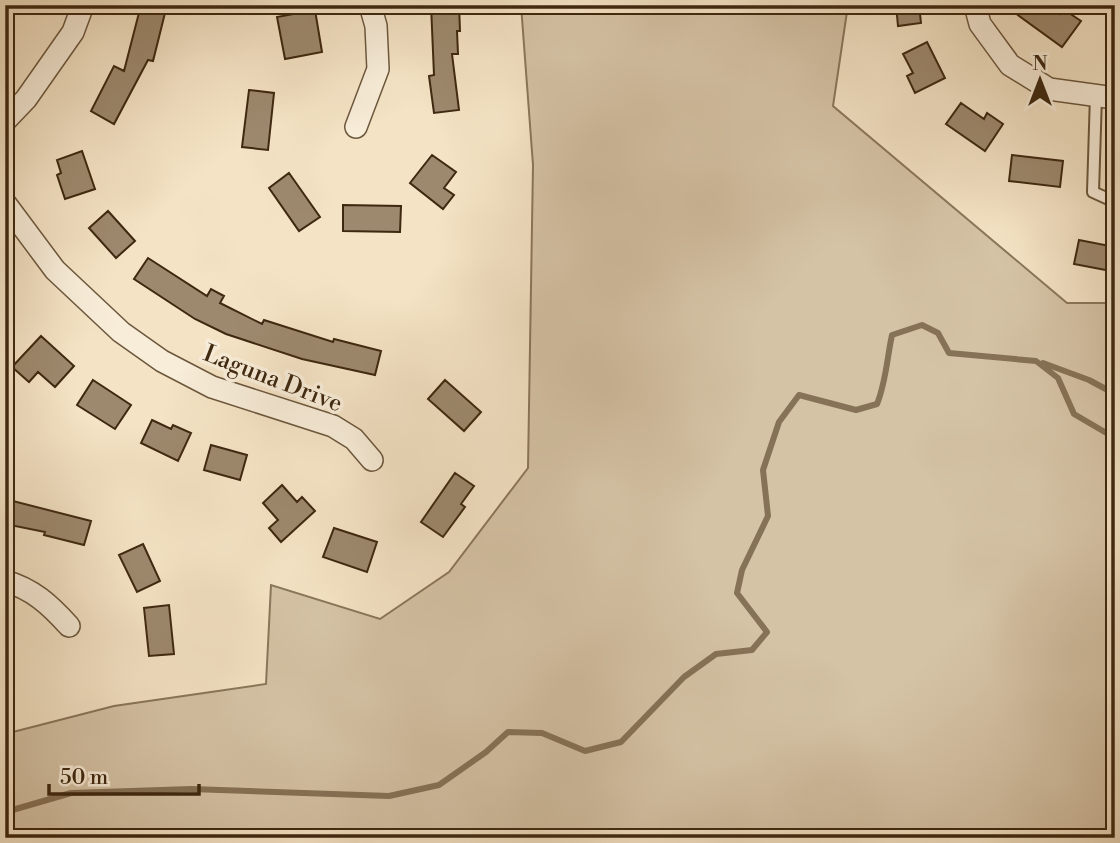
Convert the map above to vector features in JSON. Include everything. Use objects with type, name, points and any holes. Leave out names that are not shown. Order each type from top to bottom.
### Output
[{"type":"street","points":[[5,121],[26,99],[73,32],[83,5]]},
{"type":"street","points":[[356,127],[378,69],[376,26],[370,5]]},
{"type":"street","points":[[975,5],[980,24],[1010,65],[1049,89],[1105,95]]},
{"type":"street","name":"Laguna Drive","points":[[5,203],[55,270],[121,332],[162,362],[212,387],[332,426],[354,439],[372,460]]},
{"type":"street","points":[[5,581],[20,585],[49,604],[69,626]]},
{"type":"lane","points":[[1105,95],[1093,192],[1115,202]]},
{"type":"shaded area","points":[[521,5],[848,5],[833,106],[1067,303],[1115,303],[1115,838],[506,838],[503,835],[477,835],[476,838],[424,838],[424,832],[349,830],[347,838],[5,838],[5,734],[114,706],[266,684],[271,585],[380,619],[449,572],[528,468],[533,165]]},
{"type":"building","points":[[141,5],[166,9],[153,61],[148,60],[114,124],[91,111],[114,66],[124,71]]},
{"type":"building","points":[[431,5],[459,5],[458,54],[452,54],[459,110],[434,113],[429,76],[434,75]]},
{"type":"building","points":[[896,5],[919,5],[921,23],[898,26]]},
{"type":"building","points":[[1004,5],[1047,5],[1059,14],[1063,9],[1081,21],[1062,47]]},
{"type":"building","points":[[315,10],[322,52],[285,59],[277,17]]},
{"type":"building","points":[[927,42],[945,78],[915,93],[907,76],[913,73],[903,54]]},
{"type":"building","points":[[249,90],[274,93],[268,150],[242,147]]},
{"type":"building","points":[[961,103],[984,119],[987,113],[1003,124],[985,151],[946,124]]},
{"type":"building","points":[[82,151],[95,189],[65,199],[57,175],[61,173],[57,160]]},
{"type":"building","points":[[432,155],[456,172],[444,188],[454,195],[443,209],[410,183]]},
{"type":"building","points":[[1012,155],[1063,161],[1060,187],[1009,181]]},
{"type":"building","points":[[289,173],[320,217],[299,231],[269,188]]},
{"type":"building","points":[[343,205],[401,206],[400,232],[343,231]]},
{"type":"building","points":[[108,211],[135,241],[116,258],[89,228]]},
{"type":"building","points":[[1079,240],[1115,247],[1111,271],[1074,264]]},
{"type":"building","points":[[148,258],[207,296],[211,289],[224,296],[220,303],[262,324],[264,320],[333,342],[334,339],[381,351],[375,375],[302,359],[226,334],[195,319],[134,279]]},
{"type":"building","points":[[41,336],[74,366],[55,387],[38,372],[29,382],[12,367]]},
{"type":"building","points":[[93,380],[131,405],[115,429],[77,405]]},
{"type":"building","points":[[445,380],[481,412],[464,431],[428,399]]},
{"type":"building","points":[[152,420],[171,429],[173,425],[191,433],[178,461],[141,443]]},
{"type":"building","points":[[211,445],[247,455],[240,480],[204,470]]},
{"type":"building","points":[[455,473],[474,486],[461,504],[465,507],[443,537],[421,522]]},
{"type":"building","points":[[282,485],[297,502],[302,497],[315,511],[281,542],[269,528],[278,520],[263,503]]},
{"type":"building","points":[[5,499],[91,521],[84,545],[44,535],[45,532],[5,524]]},
{"type":"building","points":[[334,528],[377,542],[367,572],[323,557]]},
{"type":"building","points":[[143,544],[160,581],[137,592],[119,555]]},
{"type":"building","points":[[169,605],[174,654],[149,656],[144,608]]},
{"type":"waterway","points":[[5,814],[71,793],[191,789],[389,796],[439,785],[486,752],[508,732],[542,733],[585,751],[621,742],[684,677],[716,654],[752,650],[767,632],[737,593],[742,570],[768,516],[763,470],[779,422],[799,395],[856,410],[877,404],[892,335],[922,325],[938,333],[949,353],[1036,361],[1058,378],[1074,414],[1115,438]]},
{"type":"waterway","points":[[1043,363],[1089,380],[1115,394]]}]
